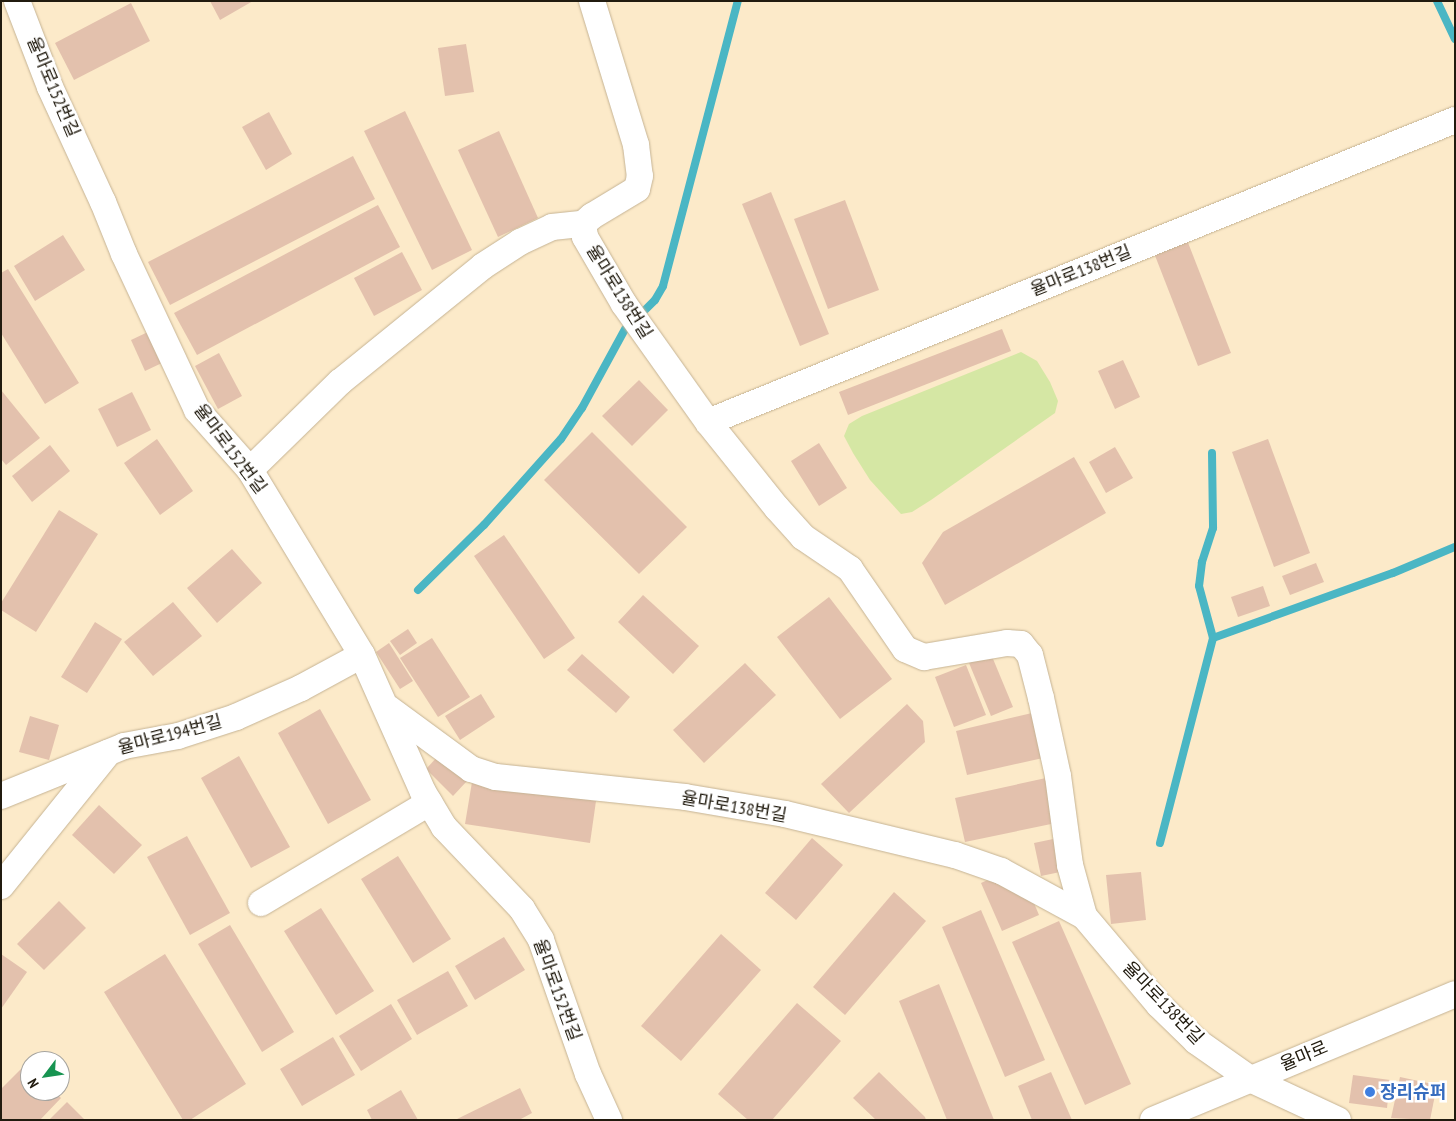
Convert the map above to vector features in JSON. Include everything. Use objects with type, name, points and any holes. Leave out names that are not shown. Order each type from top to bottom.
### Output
[{"type":"street","name":"율마로152번길","points":[[17,1],[50,87],[103,202],[124,254],[198,410],[250,470],[362,654],[429,803],[444,828],[522,909],[541,940],[588,1074],[609,1120]]},
{"type":"street","name":"율마로138번길","points":[[592,1],[636,145],[640,176],[636,189],[592,216],[584,224],[585,237],[624,304],[708,422],[803,537],[850,568],[906,649],[924,656],[1007,643],[1021,644],[1026,650],[1041,698],[1058,776],[1070,864],[1084,916]]},
{"type":"street","name":"율마로138번길","points":[[708,422],[1455,120]]},
{"type":"street","points":[[250,470],[340,382],[483,266],[520,242],[552,227],[584,224]]},
{"type":"street","name":"율마로194번길","points":[[1,796],[108,752],[178,736],[236,716],[301,688],[362,654]]},
{"type":"street","name":"율마로138번길","points":[[387,708],[471,769],[506,778],[684,797],[785,814],[955,855],[1001,870],[1084,916],[1160,1005],[1196,1041],[1250,1079],[1338,1120]]},
{"type":"street","points":[[1,886],[108,752]]},
{"type":"street","points":[[261,903],[429,803]]},
{"type":"street","name":"율마로","points":[[1153,1120],[1455,994]]},
{"type":"green space","points":[[1021,352],[1037,361],[1050,382],[1058,401],[1055,413],[931,500],[912,512],[901,514],[870,480],[853,453],[844,436],[849,424],[862,416]]},
{"type":"building","points":[[210,1],[253,1],[220,20]]},
{"type":"building","points":[[131,3],[150,41],[74,80],[55,43]]},
{"type":"building","points":[[466,44],[474,92],[445,96],[438,48]]},
{"type":"building","points":[[405,111],[472,250],[432,270],[364,131]]},
{"type":"building","points":[[269,112],[292,154],[266,170],[242,127]]},
{"type":"building","points":[[499,131],[538,218],[498,237],[458,150]]},
{"type":"building","points":[[353,156],[375,199],[170,305],[148,262]]},
{"type":"building","points":[[771,192],[829,334],[800,346],[742,204]]},
{"type":"building","points":[[845,200],[879,290],[828,309],[794,219]]},
{"type":"building","points":[[378,205],[400,247],[197,355],[174,313]]},
{"type":"building","points":[[63,235],[85,270],[35,301],[14,266]]},
{"type":"building","points":[[1187,240],[1231,353],[1198,366],[1154,253]]},
{"type":"building","points":[[402,252],[422,290],[374,316],[354,278]]},
{"type":"building","points":[[8,269],[79,383],[45,404],[1,333],[1,273]]},
{"type":"building","points":[[1002,329],[1011,351],[848,415],[839,392]]},
{"type":"building","points":[[150,331],[164,362],[145,371],[131,340]]},
{"type":"building","points":[[219,353],[242,396],[218,409],[195,366]]},
{"type":"building","points":[[1123,360],[1140,397],[1115,409],[1098,371]]},
{"type":"building","points":[[639,380],[668,410],[632,446],[602,416]]},
{"type":"building","points":[[1,390],[40,438],[6,465],[1,459]]},
{"type":"building","points":[[132,392],[151,430],[117,447],[98,409]]},
{"type":"building","points":[[592,432],[687,527],[639,574],[544,480]]},
{"type":"building","points":[[157,439],[193,491],[160,515],[124,463]]},
{"type":"building","points":[[1268,439],[1310,553],[1274,567],[1232,452]]},
{"type":"building","points":[[819,443],[847,488],[819,506],[791,461]]},
{"type":"building","points":[[50,445],[70,471],[32,502],[12,476]]},
{"type":"building","points":[[1115,447],[1133,478],[1106,493],[1089,462]]},
{"type":"building","points":[[1074,457],[1106,513],[945,605],[922,563],[943,532]]},
{"type":"building","points":[[59,510],[98,534],[36,632],[1,610],[1,603]]},
{"type":"building","points":[[504,535],[575,638],[544,659],[474,556]]},
{"type":"building","points":[[232,549],[262,583],[217,623],[187,588]]},
{"type":"building","points":[[1316,563],[1324,582],[1290,595],[1282,576]]},
{"type":"building","points":[[1263,586],[1270,606],[1238,617],[1231,597]]},
{"type":"building","points":[[643,595],[699,646],[673,674],[618,622]]},
{"type":"building","points":[[829,597],[892,679],[840,719],[777,637]]},
{"type":"building","points":[[173,602],[202,636],[153,676],[124,642]]},
{"type":"building","points":[[95,622],[122,639],[87,693],[61,677]]},
{"type":"building","points":[[408,629],[417,643],[400,655],[390,641]]},
{"type":"building","points":[[432,638],[470,697],[438,717],[400,658]]},
{"type":"building","points":[[389,643],[413,681],[400,689],[376,652]]},
{"type":"building","points":[[582,654],[630,697],[616,713],[567,670]]},
{"type":"building","points":[[991,654],[1013,707],[991,716],[969,663]]},
{"type":"building","points":[[745,663],[776,695],[704,763],[673,730]]},
{"type":"building","points":[[966,665],[986,715],[954,727],[935,677]]},
{"type":"building","points":[[481,694],[495,717],[460,740],[445,716]]},
{"type":"building","points":[[907,704],[923,721],[925,742],[849,813],[821,784]]},
{"type":"building","points":[[320,709],[371,800],[328,824],[278,733]]},
{"type":"building","points":[[1032,713],[1043,758],[967,775],[956,731]]},
{"type":"building","points":[[30,716],[59,725],[49,760],[19,752]]},
{"type":"building","points":[[440,754],[467,781],[453,796],[426,769]]},
{"type":"building","points":[[239,756],[290,847],[251,868],[201,778]]},
{"type":"building","points":[[1046,778],[1056,823],[965,842],[955,798]]},
{"type":"building","points":[[472,782],[596,801],[590,843],[465,824]]},
{"type":"building","points":[[99,805],[142,845],[114,874],[72,835]]},
{"type":"building","points":[[187,836],[230,913],[190,935],[147,857]]},
{"type":"building","points":[[812,838],[843,865],[796,920],[765,893]]},
{"type":"building","points":[[1058,838],[1065,871],[1041,876],[1034,843]]},
{"type":"building","points":[[398,856],[451,939],[413,963],[361,879]]},
{"type":"building","points":[[1141,872],[1146,920],[1111,924],[1106,875]]},
{"type":"building","points":[[992,878],[1031,896],[1039,915],[1002,931],[981,883]]},
{"type":"building","points":[[894,892],[926,921],[845,1015],[813,987]]},
{"type":"building","points":[[59,901],[86,928],[44,970],[17,944]]},
{"type":"building","points":[[321,908],[374,991],[336,1015],[284,931]]},
{"type":"building","points":[[981,910],[1045,1060],[1005,1077],[942,927]]},
{"type":"building","points":[[1059,921],[1131,1084],[1085,1105],[1012,942]]},
{"type":"building","points":[[230,925],[294,1032],[262,1052],[198,944]]},
{"type":"building","points":[[721,934],[761,970],[681,1061],[641,1026]]},
{"type":"building","points":[[504,937],[525,970],[475,1000],[455,966]]},
{"type":"building","points":[[1,954],[27,972],[1,1009]]},
{"type":"building","points":[[165,954],[246,1084],[190,1120],[183,1120],[104,992]]},
{"type":"building","points":[[448,971],[468,1006],[417,1035],[397,1000]]},
{"type":"building","points":[[939,984],[994,1120],[947,1120],[899,1001]]},
{"type":"building","points":[[797,1003],[841,1041],[772,1120],[748,1120],[718,1094]]},
{"type":"building","points":[[391,1004],[412,1039],[361,1071],[339,1036]]},
{"type":"building","points":[[333,1037],[355,1075],[302,1106],[280,1069]]},
{"type":"building","points":[[20,1070],[20,1101],[58,1101],[40,1120],[1,1120],[1,1089]]},
{"type":"building","points":[[879,1072],[926,1120],[876,1120],[853,1098]]},
{"type":"building","points":[[1051,1072],[1072,1120],[1032,1120],[1018,1086]]},
{"type":"building","name":"장리슈퍼","points":[[1353,1075],[1390,1080],[1387,1108],[1349,1103]]},
{"type":"building","points":[[1400,1077],[1437,1085],[1430,1120],[1391,1118]]},
{"type":"building","points":[[520,1088],[532,1113],[519,1120],[455,1120]]},
{"type":"building","points":[[401,1090],[418,1120],[372,1120],[367,1110]]},
{"type":"building","points":[[67,1102],[85,1120],[49,1120]]},
{"type":"waterway","points":[[645,310],[655,300],[663,286],[738,1]]},
{"type":"waterway","points":[[1437,1],[1455,39]]},
{"type":"waterway","points":[[418,590],[484,525],[561,439],[582,408],[625,329]]},
{"type":"waterway","points":[[1212,453],[1213,528],[1202,562],[1199,586],[1213,638],[1393,573],[1455,547]]},
{"type":"waterway","points":[[1160,843],[1213,638]]},
{"type":"place","name":"장리슈퍼","points":[[1370,1092]]}]
